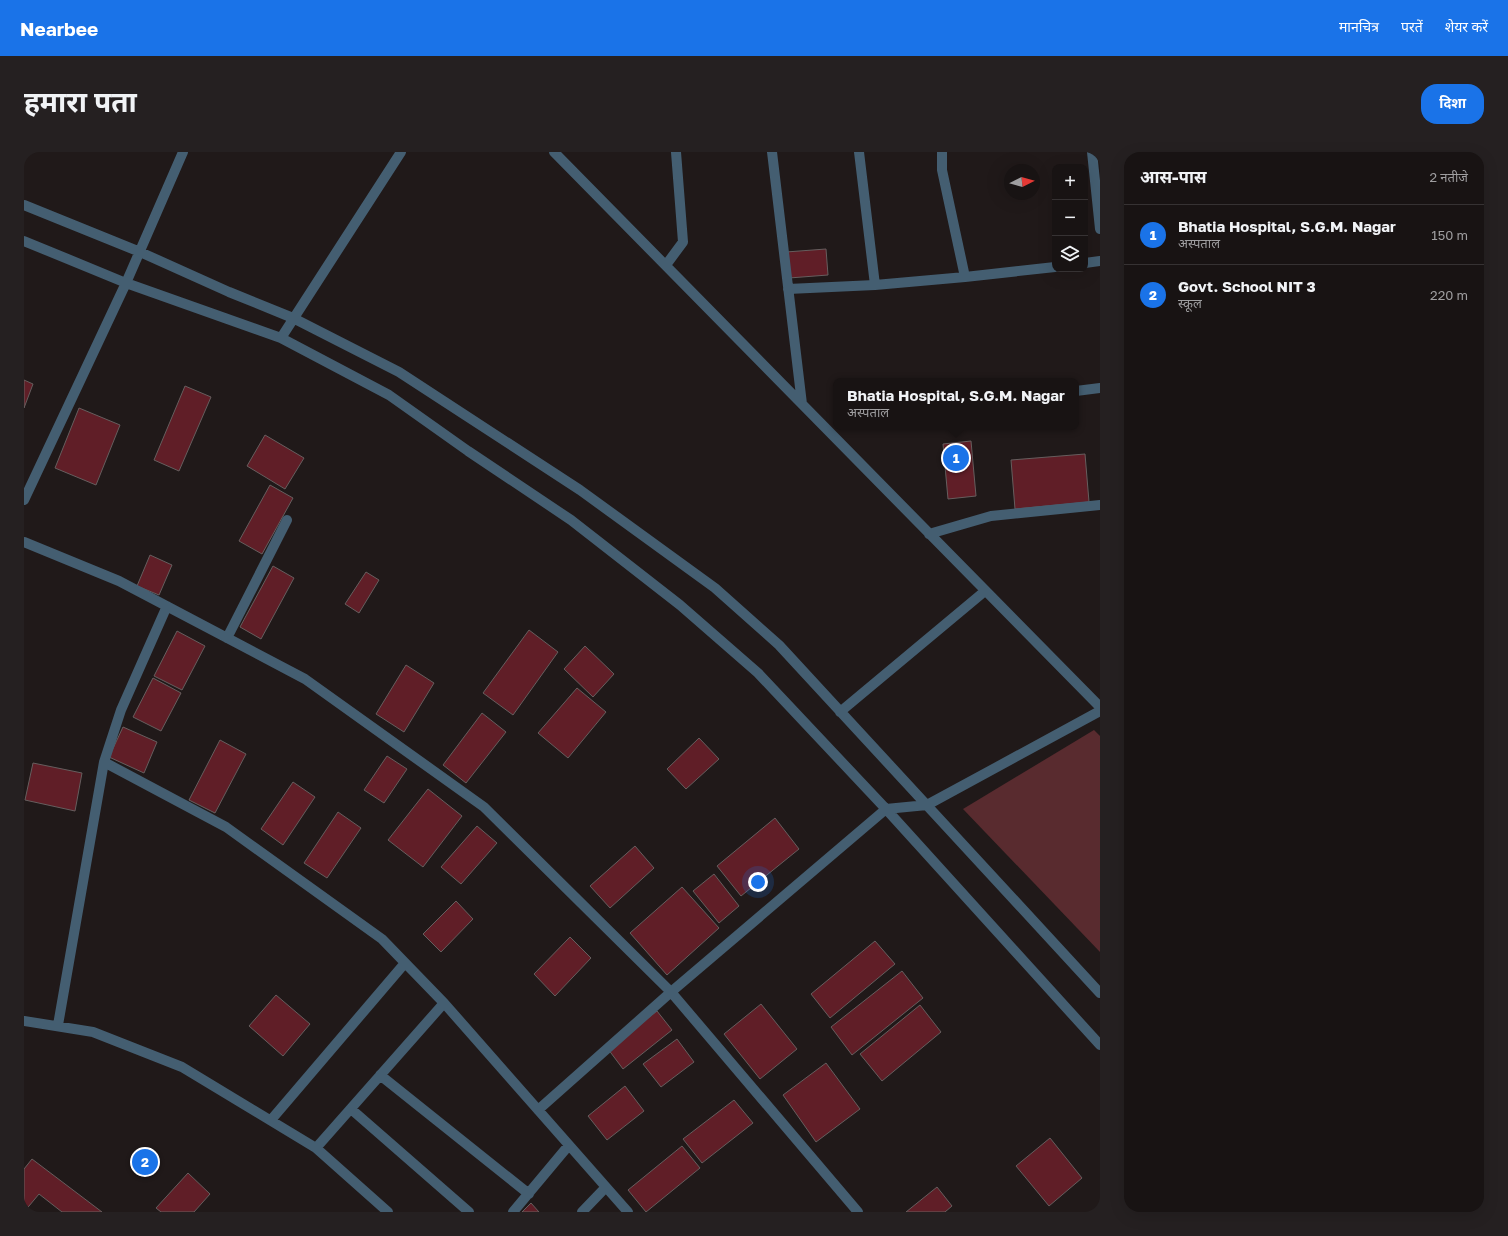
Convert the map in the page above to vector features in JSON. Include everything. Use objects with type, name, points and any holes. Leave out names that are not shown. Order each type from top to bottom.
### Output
[{"type":"street","points":[[24,500],[126,283],[183,152]]},
{"type":"street","points":[[281,338],[402,152]]},
{"type":"street","points":[[554,152],[1100,707]]},
{"type":"street","points":[[666,265],[683,242],[676,152]]},
{"type":"street","points":[[772,152],[802,404]]},
{"type":"street","points":[[859,152],[875,285]]},
{"type":"street","points":[[942,152],[942,170],[965,277]]},
{"type":"street","points":[[1092,152],[1100,229]]},
{"type":"street","points":[[24,205],[140,252],[229,292],[293,318],[399,372],[580,490],[715,588],[779,645],[1100,993]]},
{"type":"street","points":[[24,241],[126,283],[281,338],[389,395],[468,451],[571,520],[680,605],[758,673],[886,809],[1100,1045]]},
{"type":"street","points":[[1088,263],[1100,261]]},
{"type":"street","points":[[788,289],[875,285],[1052,267]]},
{"type":"street","points":[[1079,391],[1100,388]]},
{"type":"street","points":[[929,534],[992,516],[1100,505]]},
{"type":"street","points":[[226,638],[287,520]]},
{"type":"street","points":[[24,542],[119,581],[305,679],[484,807],[671,992],[858,1212]]},
{"type":"street","points":[[840,712],[985,591]]},
{"type":"street","points":[[58,1025],[104,762],[121,710],[167,606]]},
{"type":"street","points":[[538,1110],[671,992],[886,809],[927,805],[1100,711]]},
{"type":"street","points":[[104,762],[226,827],[382,939],[444,1003],[628,1212]]},
{"type":"street","points":[[271,1120],[405,963]]},
{"type":"street","points":[[316,1148],[444,1003]]},
{"type":"street","points":[[24,1021],[58,1025],[93,1032],[182,1067],[316,1148],[388,1212]]},
{"type":"street","points":[[380,1075],[529,1194]]},
{"type":"street","points":[[351,1109],[469,1212]]},
{"type":"street","points":[[513,1212],[570,1145]]},
{"type":"street","points":[[582,1212],[606,1187]]},
{"type":"shaded area","points":[[1094,730],[1100,736],[1100,952],[963,809]]},
{"type":"building","points":[[826,249],[828,275],[789,278],[786,252]]},
{"type":"building","points":[[24,380],[33,384],[24,408]]},
{"type":"building","points":[[185,386],[211,397],[179,471],[154,460]]},
{"type":"building","points":[[79,408],[120,425],[96,485],[55,468]]},
{"type":"building","points":[[265,435],[304,458],[285,489],[247,466]]},
{"type":"building","points":[[971,441],[976,496],[948,499],[943,444]]},
{"type":"building","points":[[1085,454],[1089,502],[1015,509],[1011,460]]},
{"type":"building","points":[[270,485],[293,498],[262,554],[239,541]]},
{"type":"building","points":[[150,555],[172,565],[159,595],[137,586]]},
{"type":"building","points":[[273,566],[294,578],[261,639],[240,627]]},
{"type":"building","points":[[366,572],[379,580],[359,613],[345,604]]},
{"type":"building","points":[[529,630],[558,652],[513,715],[483,693]]},
{"type":"building","points":[[177,631],[205,646],[182,690],[154,676]]},
{"type":"building","points":[[585,646],[614,674],[593,697],[564,669]]},
{"type":"building","points":[[406,665],[434,683],[404,732],[376,714]]},
{"type":"building","points":[[153,678],[181,693],[161,731],[133,717]]},
{"type":"building","points":[[577,688],[606,712],[568,758],[538,733]]},
{"type":"building","points":[[482,713],[506,732],[466,783],[443,765]]},
{"type":"building","points":[[123,727],[157,742],[144,773],[109,757]]},
{"type":"building","points":[[699,738],[719,759],[686,789],[667,769]]},
{"type":"building","points":[[220,740],[246,754],[215,813],[189,800]]},
{"type":"building","points":[[387,756],[407,769],[384,803],[364,790]]},
{"type":"building","points":[[33,763],[82,773],[75,811],[25,800]]},
{"type":"building","points":[[293,782],[315,797],[283,845],[261,829]]},
{"type":"building","points":[[428,789],[462,816],[423,867],[388,840]]},
{"type":"building","points":[[338,812],[361,828],[327,878],[304,863]]},
{"type":"building","points":[[775,818],[799,849],[741,896],[717,866]]},
{"type":"building","points":[[477,826],[497,843],[461,884],[441,867]]},
{"type":"building","points":[[635,846],[654,868],[610,908],[590,886]]},
{"type":"building","points":[[714,874],[739,906],[719,923],[693,891]]},
{"type":"building","points":[[682,887],[719,928],[667,975],[630,933]]},
{"type":"building","points":[[456,901],[473,919],[441,952],[423,934]]},
{"type":"building","points":[[570,937],[591,958],[555,996],[534,974]]},
{"type":"building","points":[[875,941],[895,964],[830,1018],[811,994]]},
{"type":"building","points":[[902,971],[923,998],[852,1055],[831,1027]]},
{"type":"building","points":[[276,995],[310,1024],[283,1056],[249,1026]]},
{"type":"building","points":[[761,1004],[797,1049],[760,1079],[724,1034]]},
{"type":"building","points":[[920,1005],[941,1032],[882,1081],[860,1054]]},
{"type":"building","points":[[657,1011],[672,1030],[623,1069],[608,1049]]},
{"type":"building","points":[[677,1039],[694,1062],[661,1087],[643,1064]]},
{"type":"building","points":[[826,1063],[860,1109],[816,1142],[783,1095]]},
{"type":"building","points":[[625,1086],[644,1111],[607,1140],[588,1116]]},
{"type":"building","points":[[734,1100],[753,1123],[702,1163],[683,1139]]},
{"type":"building","points":[[1050,1138],[1082,1178],[1049,1206],[1016,1166]]},
{"type":"building","points":[[682,1146],[700,1168],[646,1212],[628,1190]]},
{"type":"building","points":[[32,1159],[102,1212],[62,1212],[39,1194],[24,1212],[24,1169]]},
{"type":"building","points":[[188,1173],[210,1194],[194,1212],[161,1212],[156,1208]]},
{"type":"building","points":[[937,1187],[952,1206],[945,1212],[906,1212]]},
{"type":"building","points":[[531,1203],[539,1212],[522,1212]]},
{"type":"place","name":"Bhatia Hospital, S.G.M. Nagar","points":[[956,458]]},
{"type":"place","name":"Govt. School NIT 3","points":[[145,1162]]}]
